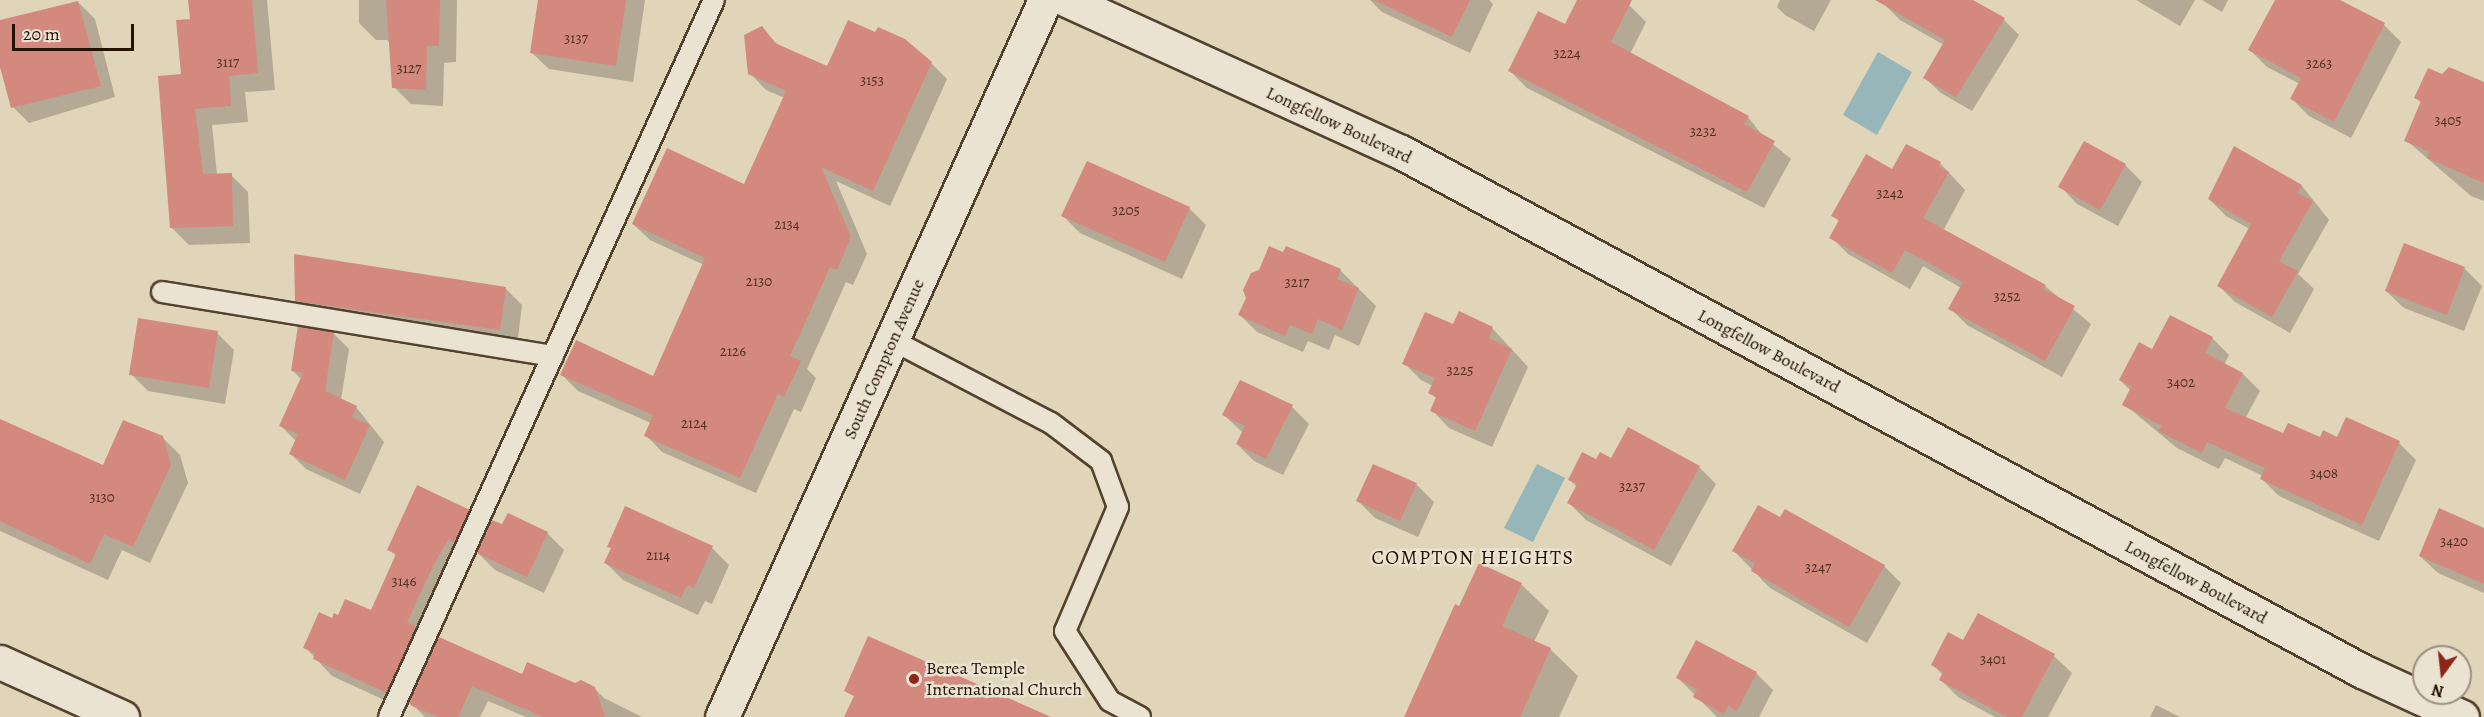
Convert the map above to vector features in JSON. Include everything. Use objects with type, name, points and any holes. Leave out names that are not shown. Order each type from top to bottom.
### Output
[{"type":"street","name":"South Compton Avenue","points":[[722,717],[1045,0]]},
{"type":"street","name":"Longfellow Boulevard","points":[[1067,0],[1401,152],[2362,671],[2463,717]]},
{"type":"street","points":[[0,662],[122,717]]},
{"type":"lane","points":[[389,717],[714,0]]},
{"type":"lane","points":[[162,292],[553,356]]},
{"type":"lane","points":[[892,340],[1051,423],[1101,461],[1118,507],[1065,631],[1110,701],[1140,717]]},
{"type":"water","points":[[1878,52],[1912,72],[1877,135],[1843,115]]},
{"type":"water","points":[[1537,464],[1565,478],[1533,542],[1504,528]]},
{"type":"building","points":[[188,0],[252,0],[258,73],[229,76],[231,106],[195,109],[203,174],[232,173],[233,226],[170,228],[158,76],[181,74],[176,20],[190,19]]},
{"type":"building","points":[[386,0],[440,0],[439,46],[427,46],[426,90],[392,88]]},
{"type":"building","points":[[538,0],[626,0],[616,66],[530,53]]},
{"type":"building","points":[[1374,0],[1470,0],[1452,37]]},
{"type":"building","points":[[1577,0],[1632,0],[1611,42],[1749,116],[1744,124],[1775,141],[1747,192],[1508,71],[1538,11],[1565,24]]},
{"type":"building","points":[[1875,0],[1973,0],[2005,18],[1956,97],[1923,78],[1945,40]]},
{"type":"building","points":[[2275,0],[2340,0],[2385,23],[2334,122],[2290,99],[2301,78],[2248,50]]},
{"type":"building","points":[[78,1],[101,86],[11,108],[0,67],[0,20]]},
{"type":"building","points":[[848,20],[875,32],[878,27],[905,39],[932,62],[873,191],[821,167],[851,237],[837,270],[830,267],[790,356],[801,361],[784,397],[778,394],[740,478],[644,436],[653,415],[560,375],[576,340],[653,376],[705,258],[632,224],[667,148],[744,184],[786,91],[748,74],[744,35],[762,26],[775,43],[827,66]]},
{"type":"building","points":[[2449,67],[2484,82],[2484,183],[2427,158],[2430,152],[2404,141],[2421,101],[2414,98],[2428,68],[2442,74]]},
{"type":"building","points":[[2084,141],[2126,164],[2100,210],[2058,187]]},
{"type":"building","points":[[1906,144],[1941,162],[1938,166],[1949,172],[1923,218],[2046,285],[2043,289],[2075,306],[2045,361],[1948,309],[1963,282],[1905,250],[1892,273],[1829,238],[1839,220],[1831,216],[1866,154],[1892,169]]},
{"type":"building","points":[[2234,146],[2302,185],[2298,193],[2313,201],[2279,261],[2298,271],[2272,317],[2217,286],[2251,224],[2208,199]]},
{"type":"building","points":[[1087,161],[1190,207],[1165,262],[1061,216]]},
{"type":"building","points":[[2404,243],[2465,267],[2447,315],[2385,291]]},
{"type":"building","points":[[1269,246],[1283,252],[1286,246],[1341,269],[1337,279],[1359,288],[1342,330],[1318,319],[1312,334],[1290,325],[1285,336],[1238,315],[1246,298],[1243,290],[1251,273],[1259,270]]},
{"type":"building","points":[[294,254],[506,287],[500,330],[295,301]]},
{"type":"building","points":[[1459,311],[1493,327],[1489,338],[1512,349],[1475,431],[1430,411],[1436,397],[1428,393],[1435,378],[1402,364],[1425,312],[1453,324]]},
{"type":"building","points":[[2170,315],[2213,337],[2205,353],[2243,373],[2225,408],[2283,433],[2288,423],[2320,437],[2323,430],[2337,437],[2346,417],[2400,441],[2362,525],[2260,479],[2265,468],[2207,442],[2202,453],[2158,431],[2162,426],[2122,405],[2131,387],[2119,380],[2139,342],[2152,349]]},
{"type":"building","points":[[138,318],[218,331],[209,388],[129,375]]},
{"type":"building","points":[[298,326],[334,332],[325,391],[357,406],[352,417],[370,425],[345,480],[289,454],[298,434],[279,426],[303,373],[291,371]]},
{"type":"building","points":[[1240,380],[1293,405],[1266,459],[1236,444],[1245,426],[1222,415]]},
{"type":"building","points":[[0,419],[103,465],[123,420],[163,436],[171,465],[133,547],[104,534],[90,564],[0,521]]},
{"type":"building","points":[[1628,427],[1700,466],[1654,550],[1567,503],[1577,484],[1568,480],[1582,452],[1596,459],[1600,452],[1611,458]]},
{"type":"building","points":[[1373,464],[1417,483],[1400,521],[1356,501]]},
{"type":"building","points":[[417,485],[470,510],[455,543],[448,540],[434,564],[407,622],[417,627],[387,693],[313,659],[315,653],[303,648],[319,612],[332,618],[334,613],[338,615],[345,599],[371,610],[396,554],[387,550]]},
{"type":"building","points":[[1758,505],[1780,517],[1785,509],[1885,565],[1849,627],[1751,571],[1755,563],[1732,551]]},
{"type":"building","points":[[625,506],[713,546],[694,588],[687,585],[681,598],[604,563],[611,548],[607,547]]},
{"type":"building","points":[[2439,508],[2484,528],[2484,584],[2419,556]]},
{"type":"building","points":[[508,513],[548,532],[527,577],[477,553],[492,520],[502,524]]},
{"type":"building","points":[[1479,563],[1522,583],[1502,626],[1551,648],[1520,717],[1404,717],[1455,604],[1459,606]]},
{"type":"building","points":[[1978,613],[2055,654],[2022,717],[2007,717],[1939,680],[1943,672],[1931,665],[1948,632],[1963,640]]},
{"type":"building","name":"Berea Temple International Church","points":[[868,636],[1051,717],[844,717],[854,696],[844,691]]},
{"type":"building","points":[[439,637],[522,674],[527,662],[575,683],[581,680],[595,687],[605,717],[543,717],[472,686],[458,717],[438,717],[412,706],[409,703]]},
{"type":"building","points":[[1696,640],[1757,672],[1737,711],[1728,706],[1724,714],[1693,697],[1697,689],[1676,678]]},
{"type":"place","name":"Berea Temple International Church","points":[[914,679]]},
{"type":"district","name":"COMPTON HEIGHTS","points":[[1473,557]]}]
